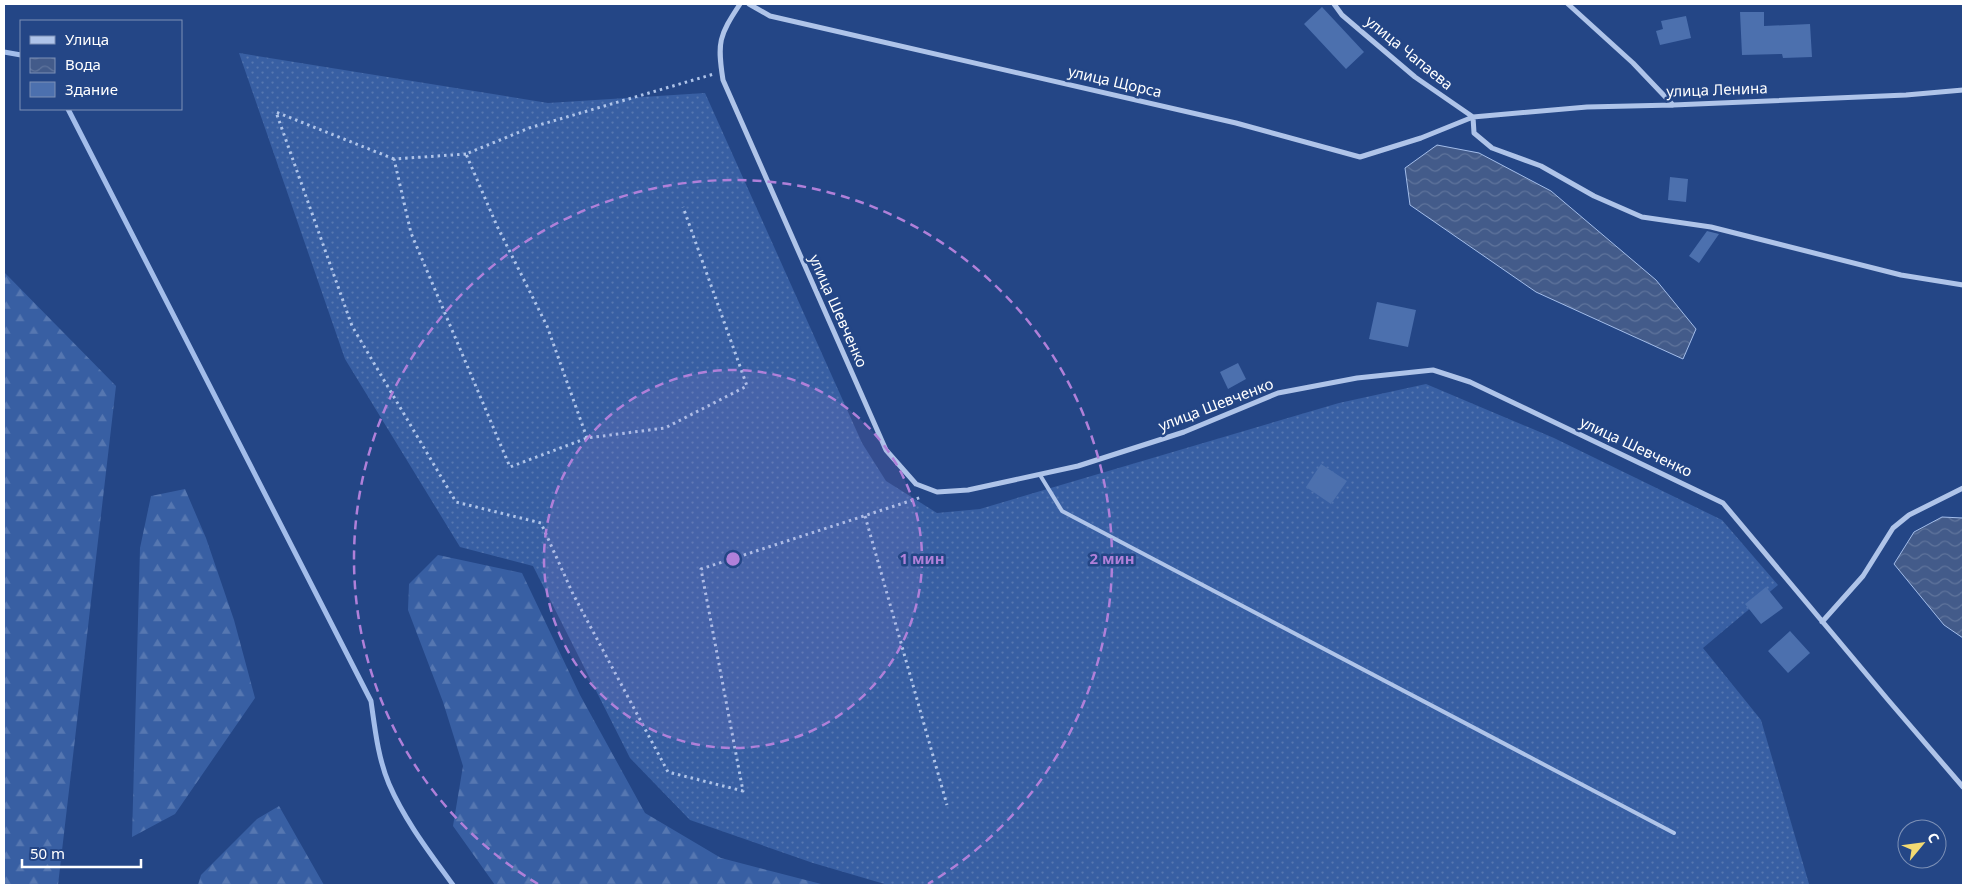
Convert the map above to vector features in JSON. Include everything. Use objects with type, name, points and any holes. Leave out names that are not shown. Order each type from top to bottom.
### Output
[{"type":"street","name":"улица Шевченко","points":[[740,4],[724,29],[718,54],[727,89],[886,450],[916,484],[937,492],[968,490],[1040,475],[1078,466],[1184,432],[1278,393],[1356,378],[1432,370],[1470,382],[1723,503],[1963,786]]},
{"type":"street","name":"улица Щорса","points":[[749,4],[770,16],[1236,123],[1360,157],[1420,138],[1473,117]]},
{"type":"street","name":"улица Чапаева","points":[[1334,4],[1342,15],[1415,77],[1473,117]]},
{"type":"street","points":[[1568,4],[1633,63],[1673,105]]},
{"type":"street","name":"улица Ленина","points":[[1473,117],[1587,107],[1906,95],[1963,90]]},
{"type":"street","points":[[1473,117],[1474,132],[1492,148],[1541,166],[1594,196],[1642,217],[1711,227],[1901,274],[1963,286]]},
{"type":"street","points":[[1822,622],[1863,576],[1893,528],[1909,515],[1963,488]]},
{"type":"lane","points":[[1040,475],[1062,511],[1674,833]]},
{"type":"path","points":[[722,72],[529,128],[466,154],[394,159],[276,112],[352,326],[451,494],[456,502],[541,523],[573,594],[668,772],[743,791],[701,569],[937,492]]},
{"type":"path","points":[[466,154],[497,226],[547,326],[587,438]]},
{"type":"path","points":[[394,159],[410,233],[510,466],[587,438],[665,428],[748,386],[683,208]]},
{"type":"path","points":[[865,516],[948,805]]},
{"type":"green space","points":[[239,53],[548,103],[705,93],[862,443],[886,481],[937,513],[980,509],[1339,403],[1426,384],[1554,438],[1722,520],[1778,585],[1703,648],[1761,720],[1809,884],[888,885],[813,863],[690,820],[630,758],[533,566],[460,547],[345,359]]},
{"type":"green space","points":[[4,272],[116,386],[58,885],[4,885]]},
{"type":"green space","points":[[185,489],[206,538],[234,620],[255,698],[175,814],[132,837],[140,548],[151,496]]},
{"type":"green space","points":[[438,555],[522,573],[580,695],[645,813],[721,858],[825,885],[495,885],[453,826],[463,766],[443,702],[408,610],[409,584]]},
{"type":"green space","points":[[279,806],[324,885],[198,885],[201,875],[257,819]]},
{"type":"water","points":[[1437,145],[1479,153],[1551,191],[1656,280],[1696,329],[1683,359],[1536,292],[1410,205],[1405,168]]},
{"type":"water","points":[[1942,517],[1963,518],[1963,638],[1944,625],[1894,564],[1914,532]]},
{"type":"building","points":[[1322,7],[1364,52],[1346,69],[1304,24]]},
{"type":"building","points":[[1740,12],[1764,12],[1764,26],[1810,24],[1812,57],[1783,58],[1782,54],[1742,55]]},
{"type":"building","points":[[1686,16],[1691,38],[1660,45],[1656,31],[1663,29],[1661,21]]},
{"type":"building","points":[[1670,177],[1688,179],[1686,202],[1668,200]]},
{"type":"building","points":[[1707,231],[1719,234],[1699,263],[1689,256]]},
{"type":"building","points":[[1377,302],[1416,310],[1408,347],[1369,339]]},
{"type":"building","points":[[1238,363],[1246,379],[1228,389],[1220,372]]},
{"type":"building","points":[[1321,464],[1347,481],[1331,504],[1306,487]]},
{"type":"building","points":[[1766,587],[1783,608],[1761,624],[1745,604]]},
{"type":"building","points":[[1790,631],[1810,653],[1788,673],[1768,651]]},
{"type":"waterway","points":[[4,52],[20,55]]},
{"type":"waterway","points":[[69,110],[371,701],[382,764],[395,798],[418,836],[453,885]]}]
